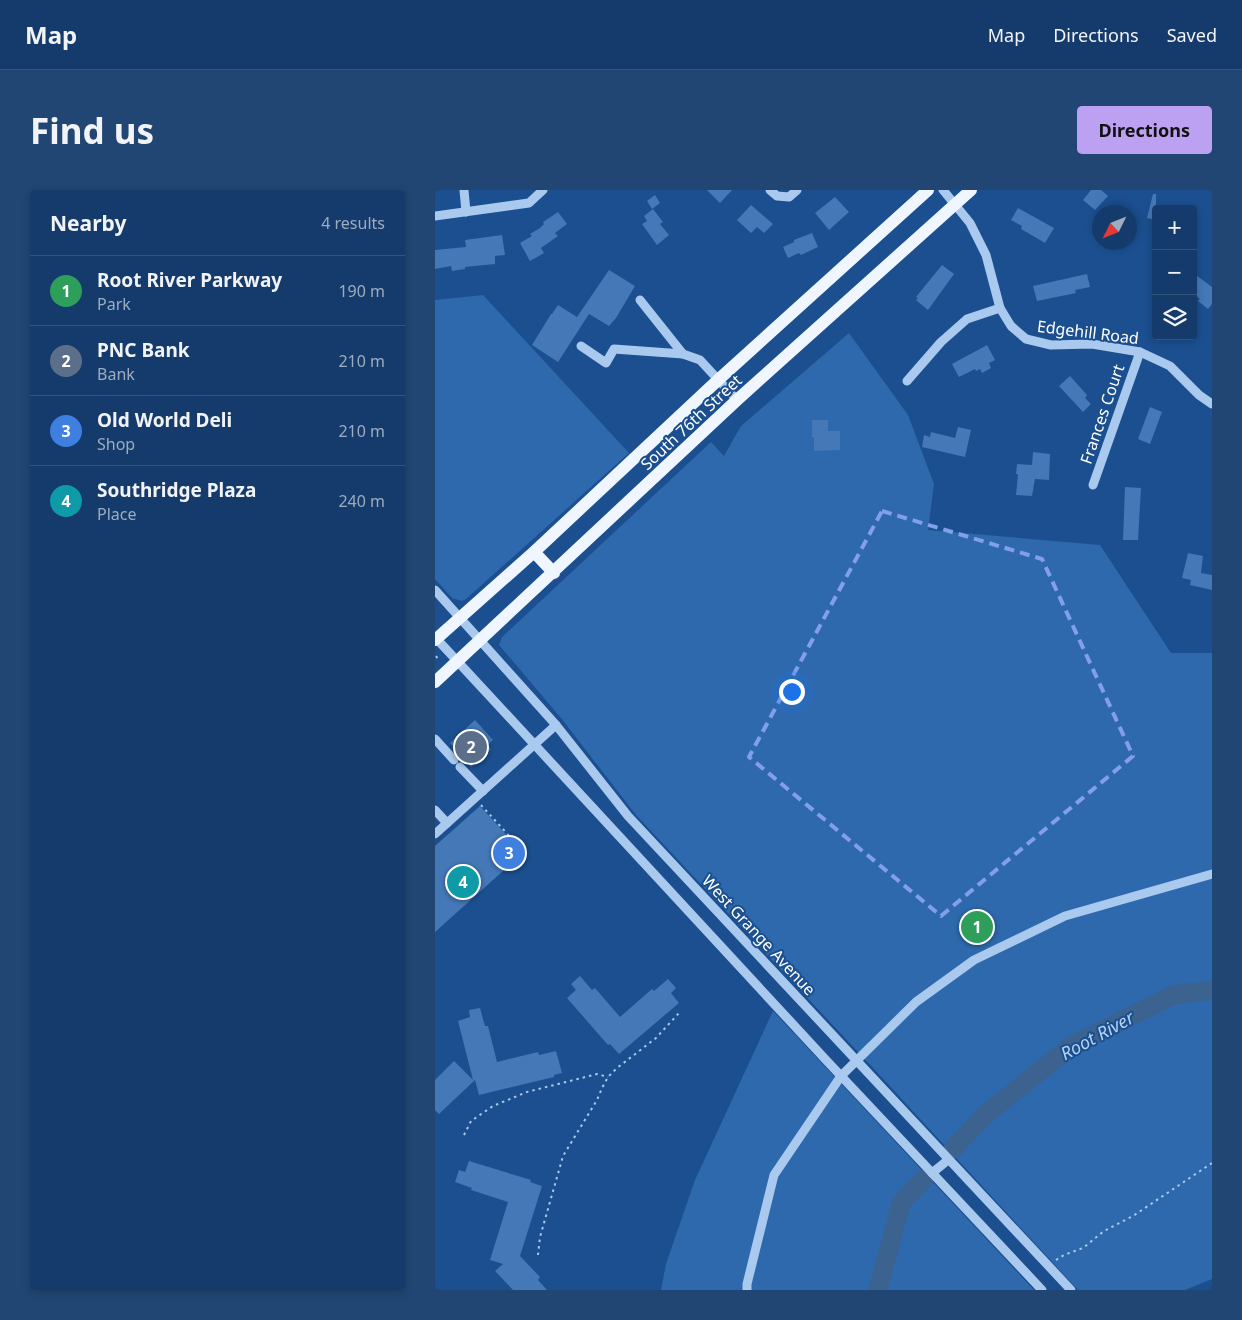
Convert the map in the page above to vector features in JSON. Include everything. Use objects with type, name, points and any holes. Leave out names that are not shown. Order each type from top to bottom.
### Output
[{"type":"main road","name":"South 76th Street","points":[[436,638],[534,552],[928,190]]},
{"type":"main road","name":"South 76th Street","points":[[435,682],[737,400],[971,190]]},
{"type":"main road","points":[[534,552],[554,572]]},
{"type":"street","points":[[464,190],[466,212]]},
{"type":"street","points":[[435,216],[529,203],[543,190]]},
{"type":"street","points":[[770,190],[777,196],[789,197],[797,190]]},
{"type":"street","name":"Edgehill Road","points":[[943,190],[970,223],[986,256],[1000,308],[1011,326],[1026,339],[1051,345],[1091,344],[1140,352],[1171,366],[1199,395],[1212,404]]},
{"type":"street","points":[[640,300],[683,354]]},
{"type":"street","points":[[907,381],[941,342],[967,320],[1000,308]]},
{"type":"street","points":[[581,346],[605,362],[614,349],[683,354],[700,360],[737,400]]},
{"type":"street","name":"Frances Court","points":[[1093,485],[1140,352]]},
{"type":"street","name":"West Grange Avenue","points":[[435,590],[556,725],[628,816],[947,1160],[1071,1290]]},
{"type":"street","points":[[436,638],[841,1076],[1042,1290]]},
{"type":"street","points":[[435,834],[556,725]]},
{"type":"street","points":[[435,739],[483,791]]},
{"type":"street","points":[[435,810],[447,823]]},
{"type":"street","points":[[747,1290],[774,1175],[841,1076],[916,1002],[974,960],[1065,916],[1212,874]]},
{"type":"street","points":[[933,1173],[947,1160]]},
{"type":"path","points":[[480,804],[523,851]]},
{"type":"path","points":[[538,1255],[540,1237],[563,1156],[597,1100],[608,1077],[622,1063],[656,1038],[679,1013]]},
{"type":"path","points":[[464,1135],[471,1121],[511,1098],[597,1074],[608,1077]]},
{"type":"path","points":[[1048,1265],[1064,1255],[1083,1248],[1104,1231],[1133,1216],[1212,1163]]},
{"type":"highlighted area","points":[[882,511],[1042,559],[1133,756],[941,916],[749,757]]},
{"type":"shaded area","points":[[483,295],[629,453],[462,601],[452,598],[435,579],[435,300]]},
{"type":"shaded area","points":[[849,333],[908,415],[934,484],[928,530],[1100,545],[1171,653],[1212,653],[1212,1279],[1185,1290],[1078,1290],[636,815],[561,718],[499,645],[502,637],[711,442],[724,456],[741,426]]},
{"type":"shaded area","points":[[773,1011],[1034,1290],[661,1290],[666,1264],[695,1180]]},
{"type":"building","points":[[707,190],[732,190],[720,203]]},
{"type":"building","points":[[1091,190],[1101,190],[1108,196],[1100,205],[1092,205],[1092,208],[1083,200]]},
{"type":"building","points":[[1153,194],[1156,194],[1156,205],[1152,205],[1152,219],[1147,218]]},
{"type":"building","points":[[655,195],[660,203],[652,209],[647,201]]},
{"type":"building","points":[[835,197],[849,212],[829,230],[815,213]]},
{"type":"building","points":[[751,205],[773,224],[764,233],[757,227],[751,233],[737,220]]},
{"type":"building","points":[[1018,208],[1054,228],[1045,243],[1021,229],[1022,226],[1011,220]]},
{"type":"building","points":[[653,209],[663,222],[660,224],[669,235],[657,245],[642,224],[647,221],[644,216]]},
{"type":"building","points":[[558,212],[567,224],[555,233],[558,236],[541,248],[544,253],[530,261],[520,243],[532,236],[530,234]]},
{"type":"building","points":[[812,233],[818,247],[801,255],[799,253],[788,258],[783,247],[794,242],[794,240]]},
{"type":"building","points":[[502,235],[505,255],[495,256],[495,264],[465,267],[465,269],[452,271],[451,266],[435,269],[435,250],[466,247],[465,240]]},
{"type":"building","points":[[942,265],[954,274],[928,310],[916,300],[918,298],[916,297]]},
{"type":"building","points":[[609,270],[635,286],[616,318],[609,326],[589,314],[558,362],[532,345],[558,305],[577,317]]},
{"type":"building","points":[[1087,274],[1090,287],[1075,290],[1076,293],[1037,301],[1033,286]]},
{"type":"building","points":[[1197,276],[1212,287],[1212,304],[1208,309],[1198,301],[1200,299],[1197,296]]},
{"type":"building","points":[[987,345],[995,360],[989,363],[991,368],[982,373],[980,369],[976,371],[975,369],[959,377],[952,364]]},
{"type":"building","points":[[1070,376],[1087,395],[1085,398],[1091,404],[1083,412],[1059,386]]},
{"type":"building","points":[[1150,407],[1162,412],[1150,444],[1138,439]]},
{"type":"building","points":[[812,420],[828,420],[828,431],[840,431],[840,450],[814,451]]},
{"type":"building","points":[[958,427],[971,430],[965,457],[922,447],[924,435],[930,437],[931,432],[955,438]]},
{"type":"building","points":[[1033,452],[1050,454],[1049,480],[1035,479],[1032,496],[1016,495],[1017,464],[1032,465]]},
{"type":"building","points":[[1125,487],[1141,488],[1138,540],[1123,540]]},
{"type":"building","points":[[1188,553],[1203,556],[1201,573],[1212,575],[1212,590],[1190,585],[1191,580],[1182,578]]},
{"type":"building","points":[[475,720],[493,740],[487,745],[491,749],[471,767],[466,761],[465,763],[460,761],[458,755],[460,754],[450,743]]},
{"type":"building","points":[[480,806],[523,853],[435,932],[435,846]]},
{"type":"building","points":[[580,976],[592,990],[595,988],[620,1017],[652,989],[654,991],[668,979],[676,988],[671,993],[679,1003],[619,1054],[610,1044],[608,1045],[567,998],[576,990],[571,984]]},
{"type":"building","points":[[480,1008],[485,1026],[488,1026],[497,1062],[538,1052],[539,1055],[556,1051],[562,1073],[554,1075],[554,1077],[479,1095],[475,1080],[439,1114],[435,1110],[435,1080],[454,1061],[473,1080],[458,1021],[470,1017],[469,1010]]},
{"type":"building","points":[[469,1161],[531,1180],[530,1182],[542,1186],[520,1256],[540,1277],[538,1280],[547,1290],[513,1290],[495,1271],[503,1264],[490,1260],[508,1202],[471,1190],[472,1188],[455,1182],[459,1170],[465,1172]]},
{"type":"waterway","name":"Root River","points":[[953,1149],[986,1114],[1070,1047],[1173,995],[1212,990]]},
{"type":"waterway","name":"Root River","points":[[878,1290],[901,1203],[924,1179]]},
{"type":"place","name":"PNC Bank","points":[[471,747]]},
{"type":"place","name":"Old World Deli","points":[[509,853]]},
{"type":"place","name":"Southridge Plaza","points":[[463,882]]},
{"type":"place","name":"Root River Parkway","points":[[977,927]]}]
